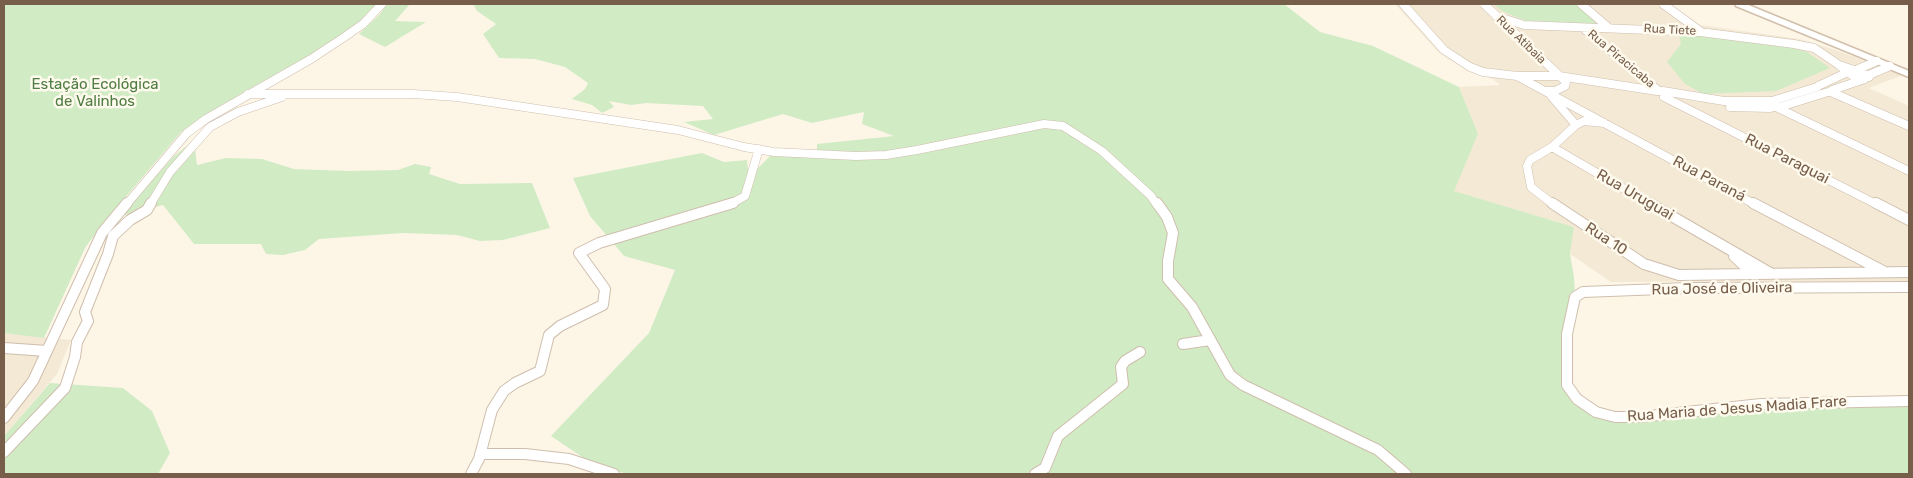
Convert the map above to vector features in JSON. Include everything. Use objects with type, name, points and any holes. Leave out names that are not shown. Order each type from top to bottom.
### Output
[{"type":"street","points":[[4,418],[33,381],[102,234],[120,210],[187,133],[206,119],[311,59],[343,38],[363,24],[382,4]]},
{"type":"street","points":[[1403,4],[1444,50],[1459,62],[1483,72],[1547,77],[1563,81],[1662,94],[1714,106],[1749,108],[1774,105],[1830,91],[1890,66]]},
{"type":"street","name":"Rua Atibaia","points":[[1484,4],[1563,81]]},
{"type":"street","points":[[1581,4],[1610,28]]},
{"type":"street","points":[[1663,4],[1700,32]]},
{"type":"street","points":[[1739,4],[1909,74]]},
{"type":"street","name":"Rua Tiete","points":[[1496,16],[1524,25],[1700,32],[1814,48],[1839,65],[1867,77]]},
{"type":"street","name":"Rua Piracicaba","points":[[1583,28],[1662,94]]},
{"type":"street","points":[[1774,105],[1786,98],[1877,61]]},
{"type":"street","name":"Rua Paraná","points":[[1517,76],[1842,251],[1886,272]]},
{"type":"street","points":[[1545,91],[1555,91],[1563,81]]},
{"type":"street","points":[[1563,81],[1565,95],[1575,106],[1576,125]]},
{"type":"street","points":[[1818,86],[1909,126]]},
{"type":"street","points":[[1545,91],[1576,125]]},
{"type":"street","points":[[248,94],[413,94],[457,97],[678,130],[759,149],[856,156],[886,155],[1037,126],[1056,124],[1064,126],[1102,151],[1151,196],[1167,217],[1173,233],[1168,261],[1168,279],[1192,307],[1230,375],[1243,385],[1378,450],[1406,474]]},
{"type":"street","points":[[4,452],[65,388],[76,356],[77,342],[88,321],[85,312],[108,254],[113,236],[130,220],[147,210],[158,196],[170,172],[210,127],[238,112],[290,94]]},
{"type":"street","name":"Rua Paraguai","points":[[1662,94],[1909,220]]},
{"type":"street","points":[[1774,105],[1909,171]]},
{"type":"street","points":[[1552,148],[1576,125],[1584,121],[1604,123]]},
{"type":"street","name":"Rua 10","points":[[1552,148],[1530,160],[1527,166],[1531,187],[1538,194],[1644,264],[1679,275],[1909,272]]},
{"type":"street","name":"Rua Uruguai","points":[[1552,148],[1772,274]]},
{"type":"street","points":[[471,474],[480,454],[492,410],[504,391],[515,383],[540,371],[549,335],[560,326],[603,305],[605,288],[579,253],[599,243],[734,203],[745,196],[759,149]]},
{"type":"street","name":"Rua Uruguai","points":[[1718,243],[1753,274]]},
{"type":"street","name":"Rua Paraná","points":[[1842,251],[1862,273]]},
{"type":"street","name":"Rua José de Oliveira","points":[[1567,334],[1574,297],[1583,292],[1688,288],[1909,287]]},
{"type":"street","name":"Rua Maria de Jesus Madia Frare","points":[[1567,334],[1567,385],[1577,398],[1596,412],[1615,417],[1640,417],[1761,404],[1909,401]]},
{"type":"street","points":[[1183,344],[1210,340]]},
{"type":"street","points":[[4,348],[47,351]]},
{"type":"street","points":[[1035,474],[1045,468],[1058,436],[1123,384],[1121,367],[1125,360],[1140,352]]},
{"type":"street","points":[[480,454],[525,454],[569,459],[614,474]]},
{"type":"shaded area","points":[[1395,4],[1669,4],[1700,25],[1799,39],[1833,49],[1903,75],[1869,88],[1909,106],[1909,281],[1611,282],[1570,254],[1574,227],[1453,191],[1478,134],[1459,87],[1500,85],[1493,79],[1459,65],[1438,52]]},
{"type":"shaded area","points":[[4,333],[71,340],[57,374],[4,436]]},
{"type":"green space","name":"Estação Ecológica de Valinhos","points":[[4,4],[377,4],[358,23],[330,44],[242,93],[181,132],[101,226],[85,248],[44,338],[4,333]]},
{"type":"green space","points":[[387,4],[410,4],[395,21],[426,22],[385,47],[359,34],[380,14]]},
{"type":"green space","points":[[473,4],[1284,4],[1320,32],[1373,46],[1459,87],[1478,134],[1454,191],[1574,227],[1570,254],[1575,297],[1567,385],[1577,399],[1615,417],[1700,410],[1909,401],[1909,474],[628,474],[594,465],[551,436],[649,333],[675,270],[624,256],[590,216],[573,178],[702,153],[724,162],[747,160],[748,170],[756,170],[770,156],[817,150],[817,144],[894,136],[862,124],[864,112],[812,123],[783,114],[714,135],[684,122],[713,119],[703,106],[646,103],[631,105],[609,101],[614,107],[602,113],[592,105],[572,99],[585,89],[588,83],[565,67],[535,59],[499,58],[483,34],[496,24],[477,11]]},
{"type":"green space","points":[[1493,4],[1578,4],[1604,26],[1531,23],[1502,11]]},
{"type":"green space","points":[[1679,34],[1777,43],[1807,52],[1830,68],[1776,91],[1703,94],[1685,84],[1667,62],[1681,44]]},
{"type":"green space","points":[[194,140],[197,165],[226,158],[262,159],[294,169],[348,171],[398,170],[415,164],[431,167],[429,174],[460,184],[532,183],[550,228],[503,240],[480,241],[457,235],[403,233],[319,239],[305,250],[283,255],[266,254],[261,244],[194,244],[163,205],[121,216],[173,157]]},
{"type":"green space","points":[[50,383],[123,388],[152,411],[170,453],[158,474],[4,474],[4,436]]}]
